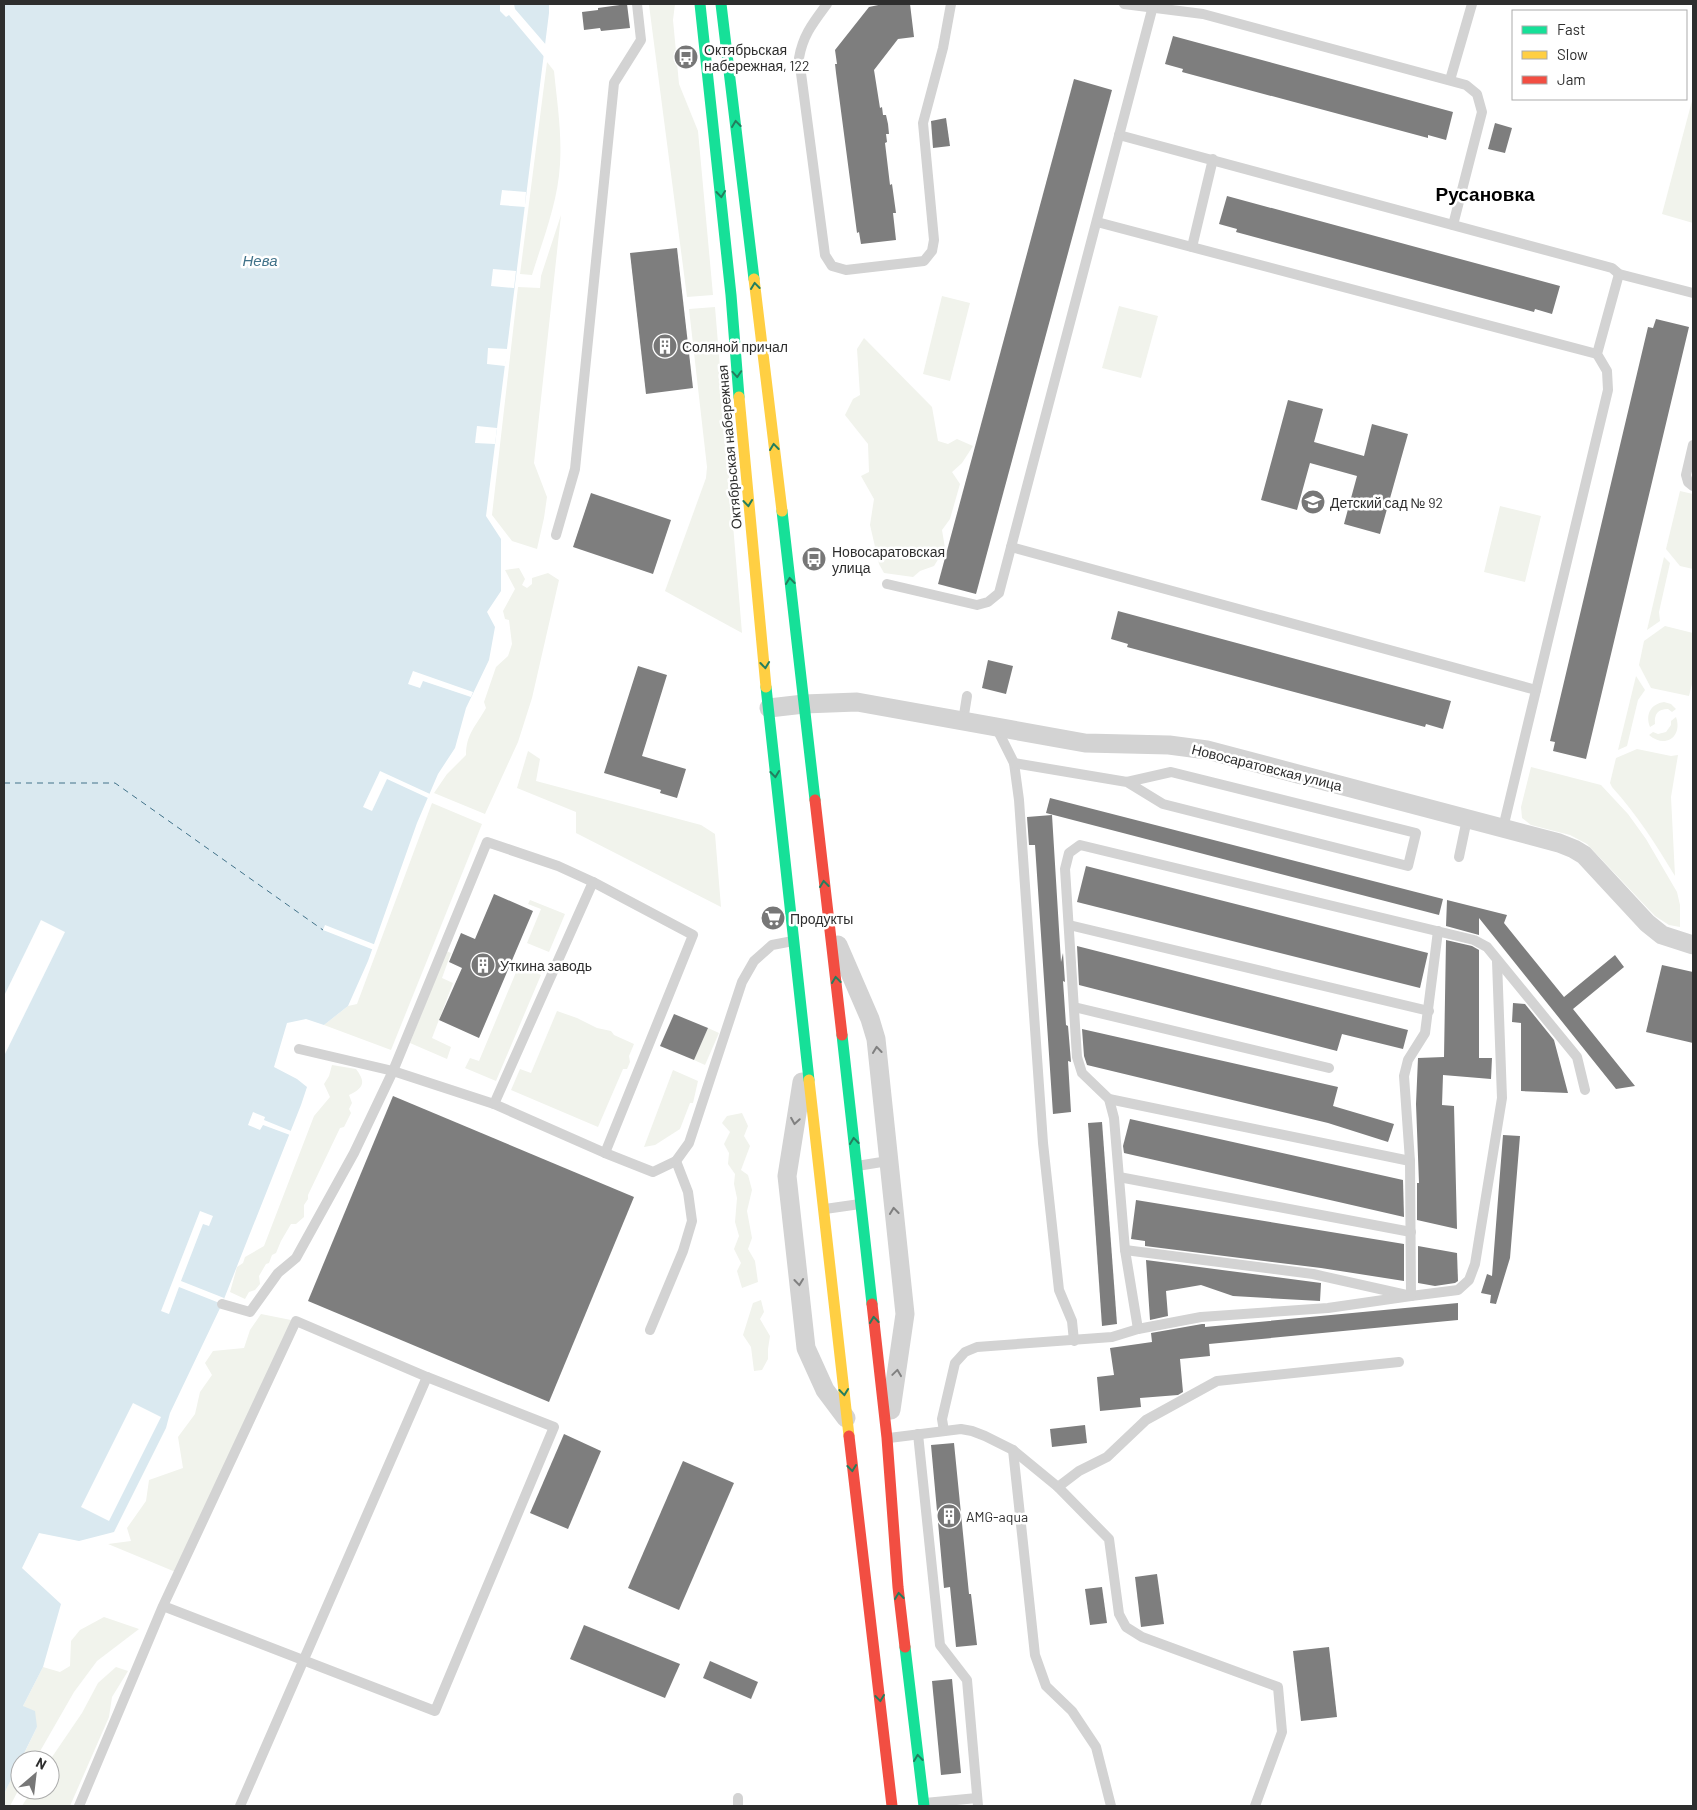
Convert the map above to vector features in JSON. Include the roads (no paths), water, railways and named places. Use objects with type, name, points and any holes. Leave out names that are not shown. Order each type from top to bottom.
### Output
[{"type":"main road","name":"Октябрьская набережная","points":[[700,4],[731,295],[744,455],[793,940],[892,1806]]},
{"type":"main road","points":[[721,4],[857,1166],[887,1438],[898,1587],[924,1804]]},
{"type":"street","name":"Новосаратовская улица","points":[[769,708],[804,704],[857,702],[1085,743],[1169,745],[1206,750],[1559,843],[1574,849],[1584,856],[1647,923],[1662,934],[1693,945]]},
{"type":"street","points":[[829,922],[870,1019],[876,1040],[905,1314],[887,1438]]},
{"type":"street","points":[[807,1056],[787,1176],[806,1348],[825,1390],[847,1420]]},
{"type":"lane","points":[[556,535],[574,469],[614,84],[641,40],[637,4]]},
{"type":"lane","points":[[827,4],[808,30],[799,58],[825,255],[832,266],[846,270],[924,260],[932,251],[934,240],[923,123],[943,48],[951,4]]},
{"type":"lane","points":[[1126,4],[1203,14],[1466,85],[1478,94],[1482,112],[1453,225]]},
{"type":"lane","points":[[1450,80],[1472,4]]},
{"type":"lane","points":[[887,584],[977,605],[988,602],[998,593],[1153,6]]},
{"type":"lane","points":[[1119,135],[1612,268],[1619,274],[1693,293]]},
{"type":"lane","points":[[1192,247],[1213,159]]},
{"type":"lane","points":[[1097,222],[1597,354],[1608,371],[1608,390],[1503,828]]},
{"type":"lane","points":[[1597,354],[1619,274]]},
{"type":"lane","points":[[1693,446],[1686,475],[1688,482],[1693,486]]},
{"type":"lane","points":[[1011,547],[1536,690]]},
{"type":"lane","points":[[963,721],[967,696]]},
{"type":"lane","points":[[996,727],[1014,763],[1019,800],[1044,1153],[1058,1290],[1072,1321],[1074,1341]]},
{"type":"lane","points":[[1014,763],[1127,782],[1163,804],[1408,866],[1416,832],[1171,772],[1127,782]]},
{"type":"lane","points":[[1459,857],[1467,819]]},
{"type":"lane","points":[[222,1304],[250,1312],[278,1273],[296,1258],[354,1153],[393,1071],[487,842],[558,866],[593,882],[693,935],[604,1153]]},
{"type":"lane","points":[[1138,1329],[1125,1250],[1114,1118],[1109,1099],[1082,1073],[1077,1057],[1065,869],[1069,853],[1080,845],[1474,940],[1487,948],[1577,1057],[1585,1090]]},
{"type":"lane","points":[[494,1104],[593,882]]},
{"type":"lane","points":[[1069,925],[1429,1011]]},
{"type":"lane","points":[[1411,1296],[1410,1161],[1404,1076],[1408,1060],[1425,1033],[1438,931]]},
{"type":"lane","points":[[299,1049],[393,1071],[494,1104],[604,1153],[652,1172],[676,1161],[689,1143],[742,982],[754,961],[772,945],[793,940]]},
{"type":"lane","points":[[944,1431],[942,1419],[955,1363],[965,1352],[977,1347],[1112,1337],[1138,1329],[1201,1317],[1328,1308],[1458,1290],[1469,1280],[1475,1264],[1502,1098],[1497,960]]},
{"type":"lane","points":[[1074,1007],[1329,1068]]},
{"type":"lane","points":[[1109,1099],[1410,1161]]},
{"type":"lane","points":[[650,1330],[683,1251],[692,1221],[688,1192],[676,1161]]},
{"type":"lane","points":[[857,1166],[888,1161]]},
{"type":"lane","points":[[1119,1177],[1411,1232]]},
{"type":"lane","points":[[824,1209],[861,1204]]},
{"type":"lane","points":[[1125,1250],[1313,1274],[1411,1296]]},
{"type":"lane","points":[[79,1806],[163,1606],[296,1321],[427,1377],[554,1427],[435,1711],[163,1606]]},
{"type":"lane","points":[[1058,1487],[1079,1472],[1107,1457],[1146,1420],[1217,1381],[1399,1362]]},
{"type":"lane","points":[[240,1806],[427,1377]]},
{"type":"lane","points":[[887,1438],[961,1429],[972,1431],[1013,1450],[1058,1487],[1110,1539],[1119,1614],[1126,1627],[1142,1637],[1278,1687],[1282,1732],[1255,1806]]},
{"type":"lane","points":[[918,1434],[940,1645],[967,1680],[977,1802],[924,1804]]},
{"type":"lane","points":[[1013,1450],[1035,1656],[1046,1686],[1072,1711],[1096,1747],[1111,1806]]},
{"type":"water","name":"Нева","points":[[4,4],[549,4],[486,516],[501,539],[501,591],[487,612],[495,627],[489,660],[466,708],[455,748],[438,774],[417,823],[368,961],[348,1006],[324,1025],[306,1019],[287,1023],[274,1067],[297,1079],[307,1087],[301,1105],[222,1304],[170,1413],[166,1428],[114,1532],[79,1541],[39,1533],[22,1568],[61,1604],[43,1667],[23,1706],[35,1711],[37,1727],[26,1750],[10,1750],[10,1782],[4,1794]]},
{"type":"place","name":"Октябрьская набережная, 122","points":[[686,57]]},
{"type":"place","name":"Соляной причал","points":[[665,346]]},
{"type":"place","name":"Детский сад № 92","points":[[1313,502]]},
{"type":"place","name":"Новосаратовская улица","points":[[814,559]]},
{"type":"place","name":"Продукты","points":[[773,918]]},
{"type":"place","name":"Уткина заводь","points":[[483,965]]},
{"type":"place","name":"AMG-aqua","points":[[949,1516]]},
{"type":"district","name":"Русановка","points":[[1485,193]]}]
